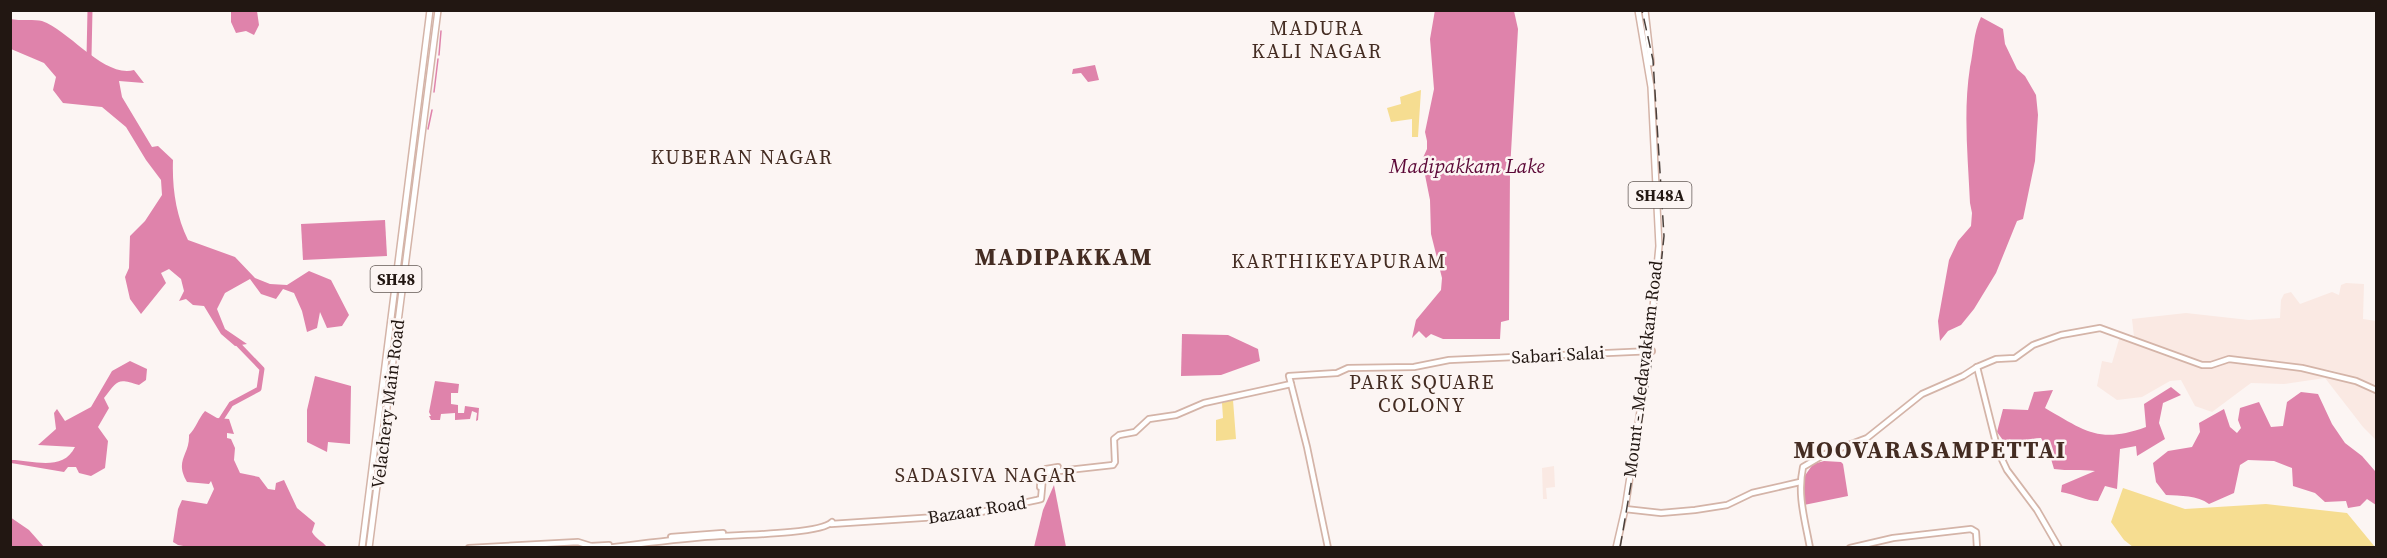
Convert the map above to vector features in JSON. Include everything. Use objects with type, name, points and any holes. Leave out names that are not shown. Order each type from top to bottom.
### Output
[{"type":"main road","name":"Velachery Main Road","points":[[362,548],[430,10]]},
{"type":"main road","name":"Velachery Main Road","points":[[369,548],[438,10]]},
{"type":"main road","name":"Mount - Medavakkam Road","points":[[1638,10],[1651,87],[1659,218],[1657,289],[1650,351]]},
{"type":"main road","name":"Mount - Medavakkam Road","points":[[1618,548],[1660,283],[1661,218],[1655,107],[1645,10]]},
{"type":"main road","points":[[1810,548],[1800,498],[1803,467],[1825,454],[1867,438],[1922,394],[1963,376],[1977,367],[1996,359],[2015,358],[2033,345],[2061,335],[2100,328],[2202,365],[2211,365],[2229,359],[2302,368],[2356,381],[2376,390]]},
{"type":"main road","points":[[389,334],[397,335]]},
{"type":"main road","name":"Sabari Salai","points":[[1291,384],[1289,376],[1337,372],[1348,368],[1414,367],[1449,360],[1650,351]]},
{"type":"main road","points":[[1977,367],[1998,450],[2007,470],[2037,510],[2059,548]]},
{"type":"main road","points":[[1291,384],[1311,464],[1328,548]]},
{"type":"main road","name":"Bazaar Road","points":[[606,548],[704,537],[790,532],[850,520],[973,512],[1035,498],[1041,493],[1039,475],[1046,469],[1115,464],[1114,439],[1119,435],[1135,432],[1148,419],[1176,415],[1204,403],[1291,384]]},
{"type":"main road","points":[[1626,509],[1675,513],[1695,510],[1727,505],[1752,493],[1800,482]]},
{"type":"main road","points":[[469,548],[578,542],[594,547],[715,532],[784,529],[790,532]]},
{"type":"main road","points":[[1850,548],[1893,538],[1971,529],[1976,532],[1977,548]]},
{"type":"shaded area","points":[[1421,90],[1418,137],[1412,137],[1412,119],[1391,122],[1387,108],[1401,104],[1400,97]]},
{"type":"shaded area","points":[[2364,284],[2363,319],[2376,321],[2376,385],[2334,371],[2283,362],[2226,357],[2210,363],[2198,362],[2134,337],[2132,319],[2186,313],[2249,320],[2280,318],[2281,300],[2284,294],[2291,292],[2300,304],[2332,292],[2339,295],[2341,285]]},
{"type":"shaded area","points":[[2120,336],[2200,368],[2212,367],[2228,361],[2289,367],[2370,388],[2376,391],[2376,440],[2325,378],[2284,384],[2251,383],[2212,412],[2195,406],[2181,380],[2170,381],[2142,397],[2117,400],[2097,386],[2102,361],[2112,363]]},
{"type":"shaded area","points":[[1233,400],[1236,439],[1216,441],[1216,420],[1223,418],[1222,403]]},
{"type":"shaded area","points":[[1554,466],[1555,487],[1546,488],[1547,499],[1543,499],[1542,468]]},
{"type":"shaded area","points":[[2123,488],[2185,509],[2266,504],[2347,513],[2375,547],[2133,547],[2124,540],[2111,522]]},
{"type":"water","name":"Madipakkam Lake","points":[[1435,10],[1514,11],[1518,29],[1510,170],[1509,320],[1501,322],[1500,339],[1443,339],[1431,334],[1426,338],[1419,331],[1412,338],[1416,320],[1441,290],[1442,278],[1431,234],[1430,200],[1422,160],[1427,149],[1425,132],[1434,89],[1430,39]]},
{"type":"water","points":[[231,11],[257,11],[259,25],[254,35],[246,31],[236,33],[231,22]]},
{"type":"water","points":[[1981,17],[2003,29],[2005,44],[2017,69],[2025,76],[2036,95],[2038,115],[2035,161],[2023,219],[2017,221],[1996,273],[1974,309],[1961,325],[1948,331],[1940,341],[1938,321],[1949,260],[1958,241],[1971,226],[1966,118],[1974,42]]},
{"type":"water","points":[[10,19],[42,21],[53,26],[99,61],[123,71],[134,70],[144,83],[119,81],[122,97],[152,147],[158,146],[173,160],[176,201],[180,221],[188,240],[235,257],[255,278],[270,284],[287,285],[309,271],[331,280],[349,315],[342,326],[327,328],[320,312],[317,328],[307,332],[302,311],[294,293],[283,289],[276,299],[261,294],[250,279],[225,293],[217,309],[225,329],[247,344],[235,346],[221,334],[204,306],[193,305],[186,299],[179,301],[184,291],[181,279],[169,269],[161,273],[166,283],[141,314],[130,299],[125,277],[129,268],[130,236],[145,221],[162,195],[161,180],[126,127],[102,107],[63,103],[53,90],[56,77],[44,63],[11,49]]},
{"type":"water","points":[[1095,65],[1099,80],[1088,82],[1081,73],[1072,74],[1073,69]]},
{"type":"water","points":[[385,220],[387,256],[303,260],[301,224]]},
{"type":"water","points":[[1182,334],[1228,335],[1258,349],[1260,361],[1221,375],[1181,376]]},
{"type":"water","points":[[130,361],[147,369],[146,380],[139,385],[119,382],[104,398],[109,408],[98,427],[108,441],[105,468],[91,476],[79,473],[76,467],[68,467],[64,472],[11,463],[11,460],[55,462],[70,455],[75,447],[38,445],[56,429],[54,413],[57,409],[65,421],[91,407],[112,371]]},
{"type":"water","points":[[315,376],[351,386],[350,444],[328,442],[327,452],[307,442],[307,410]]},
{"type":"water","points":[[435,381],[459,384],[458,393],[451,393],[451,404],[458,405],[458,413],[464,413],[465,406],[479,408],[478,420],[476,421],[477,413],[472,411],[470,419],[455,420],[455,413],[441,414],[440,420],[431,420],[429,412]]},
{"type":"water","points":[[2171,387],[2181,395],[2163,403],[2159,423],[2165,439],[2137,456],[2136,446],[2120,449],[2117,489],[2105,486],[2098,501],[2061,492],[2062,485],[2095,471],[2054,469],[2049,452],[2041,438],[2005,443],[1997,432],[2003,409],[2028,410],[2034,392],[2053,390],[2045,408],[2082,429],[2104,435],[2130,432],[2146,427],[2144,404]]},
{"type":"water","points":[[2301,392],[2318,394],[2332,424],[2345,443],[2362,456],[2375,471],[2376,505],[2367,499],[2360,506],[2348,508],[2346,501],[2325,502],[2315,493],[2293,486],[2292,468],[2274,461],[2248,460],[2240,465],[2234,493],[2209,504],[2194,497],[2166,495],[2156,482],[2153,463],[2168,451],[2192,447],[2200,432],[2199,423],[2224,409],[2230,427],[2237,433],[2241,428],[2238,420],[2240,408],[2259,402],[2271,427],[2283,426],[2287,402]]},
{"type":"water","points":[[205,411],[217,418],[229,419],[234,434],[227,433],[227,438],[231,439],[235,448],[234,460],[240,473],[259,477],[268,489],[275,490],[276,483],[284,480],[297,508],[315,523],[312,532],[327,547],[194,548],[173,542],[178,509],[182,500],[207,504],[214,489],[211,481],[209,484],[187,482],[182,468],[189,435]]},
{"type":"water","points":[[1824,461],[1843,464],[1848,496],[1804,505],[1804,477],[1813,464]]},
{"type":"water","points":[[1054,485],[1066,547],[1034,547],[1043,510]]},
{"type":"water","points":[[10,517],[29,530],[44,547],[11,547]]},
{"type":"waterway","points":[[89,57],[90,10]]},
{"type":"waterway","points":[[439,55],[441,31]]},
{"type":"waterway","points":[[434,92],[438,59]]},
{"type":"waterway","points":[[428,129],[432,110]]},
{"type":"waterway","points":[[220,421],[231,404],[259,389],[262,369],[236,342]]},
{"type":"railway","points":[[1620,548],[1650,373],[1664,236],[1653,60],[1642,10]]},
{"type":"district","name":"MADURA KALI NAGAR","points":[[1317,40]]},
{"type":"district","name":"KUBERAN NAGAR","points":[[742,157]]},
{"type":"district","name":"MADIPAKKAM","points":[[1064,257]]},
{"type":"district","name":"KARTHIKEYAPURAM","points":[[1339,261]]},
{"type":"district","name":"PARK SQUARE COLONY","points":[[1422,394]]},
{"type":"district","name":"MOOVARASAMPETTAI","points":[[1930,450]]},
{"type":"district","name":"SADASIVA NAGAR","points":[[986,475]]}]
